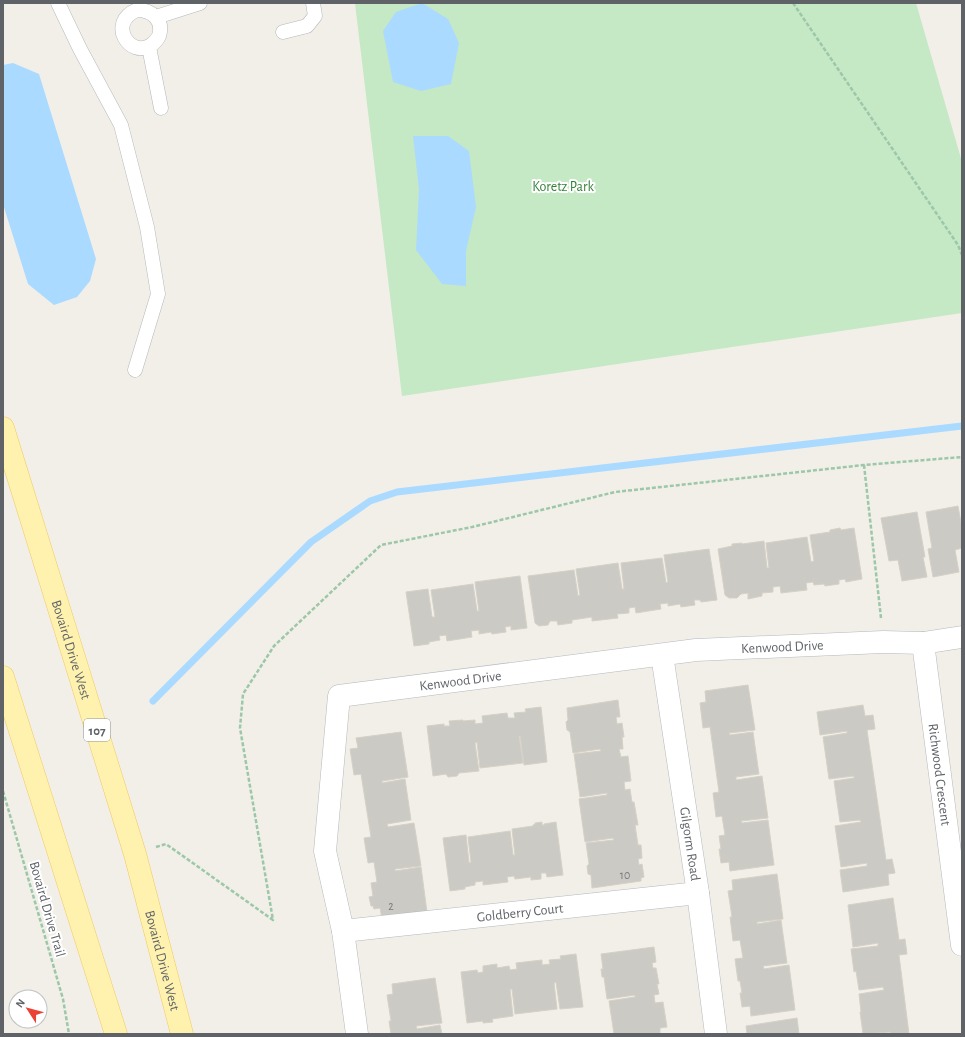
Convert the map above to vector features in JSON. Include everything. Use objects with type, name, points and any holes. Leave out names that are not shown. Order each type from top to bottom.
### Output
[{"type":"main road","name":"Bovaird Drive West","points":[[3,428],[135,854],[182,1034]]},
{"type":"main road","points":[[3,677],[116,1034]]},
{"type":"street","points":[[922,643],[962,637]]},
{"type":"street","name":"Kenwood Drive","points":[[357,1034],[343,931],[325,852],[339,696],[696,650],[883,642],[922,643]]},
{"type":"street","name":"Richwood Crescent","points":[[922,643],[962,945]]},
{"type":"street","name":"Gilgorm Road","points":[[662,655],[698,893],[716,1034]]},
{"type":"street","name":"Goldberry Court","points":[[343,931],[698,893]]},
{"type":"lane","points":[[58,3],[80,49],[121,125],[147,227],[158,294],[135,370]]},
{"type":"lane","points":[[156,17],[200,3]]},
{"type":"lane","points":[[284,32],[307,26],[315,16],[313,3]]},
{"type":"lane","points":[[137,10],[149,12],[156,17],[160,24],[158,38],[149,47],[136,48],[125,40],[122,34],[122,27],[127,16],[137,10]]},
{"type":"lane","points":[[149,47],[161,108]]},
{"type":"path","points":[[793,3],[958,246],[962,255]]},
{"type":"path","points":[[135,854],[166,844],[273,920],[240,728],[243,694],[274,646],[381,545],[472,527],[615,492],[864,465],[962,457]]},
{"type":"path","points":[[864,465],[883,642]]},
{"type":"path","name":"Bovaird Drive Trail","points":[[3,791],[63,999],[69,1034]]},
{"type":"green space","name":"Koretz Park","points":[[355,3],[916,3],[962,162],[962,313],[402,396]]},
{"type":"water","points":[[422,3],[448,19],[459,43],[451,84],[421,91],[393,82],[383,31],[396,12]]},
{"type":"water","points":[[13,63],[39,74],[96,259],[90,281],[77,297],[54,305],[28,284],[3,204],[3,65]]},
{"type":"water","points":[[413,136],[448,136],[469,151],[476,207],[466,251],[466,286],[442,284],[416,250],[419,189]]},
{"type":"building","points":[[958,506],[962,528],[962,548],[955,550],[959,572],[933,577],[928,549],[932,548],[926,512]]},
{"type":"building","points":[[917,512],[927,577],[902,581],[898,560],[889,561],[881,518]]},
{"type":"building","points":[[840,528],[841,530],[854,528],[862,579],[846,582],[845,579],[839,580],[839,584],[825,586],[824,584],[814,585],[813,582],[806,583],[807,590],[781,593],[780,586],[773,587],[773,592],[762,593],[762,596],[748,599],[748,593],[741,594],[737,598],[729,598],[725,595],[718,549],[732,546],[732,544],[764,541],[767,568],[769,568],[766,543],[807,537],[811,562],[814,561],[810,535],[830,532],[830,530]]},
{"type":"building","points":[[709,549],[717,600],[701,602],[700,600],[694,600],[695,605],[681,607],[680,604],[668,606],[668,603],[660,604],[661,609],[636,613],[635,607],[629,608],[629,613],[617,614],[618,618],[592,621],[592,617],[572,620],[572,623],[558,625],[557,621],[550,621],[548,625],[539,626],[535,623],[528,576],[574,570],[578,596],[580,595],[576,569],[618,563],[622,589],[624,589],[621,563],[662,558],[666,583],[668,582],[664,555]]},
{"type":"building","points":[[520,576],[527,628],[511,630],[511,626],[505,627],[506,632],[492,634],[491,632],[479,634],[479,630],[471,631],[472,637],[447,641],[446,635],[439,636],[440,640],[429,642],[429,644],[414,646],[406,592],[428,589],[432,617],[435,617],[431,590],[473,584],[477,611],[479,611],[475,582]]},
{"type":"building","points":[[748,685],[755,730],[729,733],[730,735],[753,732],[759,774],[736,777],[736,780],[762,776],[768,818],[741,821],[742,823],[768,820],[774,865],[730,871],[729,862],[721,863],[719,836],[725,835],[722,816],[716,817],[713,793],[719,792],[710,727],[703,728],[700,703],[706,702],[705,691]]},
{"type":"building","points":[[618,700],[620,717],[616,717],[617,724],[622,723],[624,737],[622,737],[623,749],[619,749],[621,757],[628,756],[631,781],[624,782],[625,790],[630,789],[632,802],[634,802],[638,825],[635,825],[638,845],[641,845],[642,858],[638,859],[639,865],[642,864],[644,877],[641,878],[641,881],[592,888],[591,875],[588,874],[587,866],[589,864],[586,843],[614,840],[613,838],[585,842],[579,799],[607,795],[607,793],[580,797],[574,754],[601,751],[600,749],[573,753],[570,732],[567,730],[567,708]]},
{"type":"building","points":[[863,705],[865,716],[873,715],[875,729],[867,730],[886,860],[892,859],[895,873],[888,874],[889,885],[843,892],[840,870],[867,866],[867,863],[841,867],[835,826],[861,822],[860,820],[840,822],[834,781],[854,778],[854,776],[829,779],[823,737],[847,733],[847,731],[820,735],[817,712]]},
{"type":"building","points":[[541,707],[547,762],[524,765],[519,736],[523,763],[480,768],[477,742],[475,743],[479,771],[459,773],[457,776],[448,777],[446,774],[433,776],[427,726],[444,724],[444,726],[450,726],[449,721],[463,720],[475,720],[475,724],[483,723],[482,716],[507,713],[508,718],[515,718],[514,713],[526,712],[525,709]]},
{"type":"building","points":[[401,732],[408,777],[382,781],[382,783],[405,779],[411,820],[387,824],[388,827],[414,823],[421,866],[395,869],[395,871],[421,867],[427,912],[382,919],[380,908],[374,909],[373,906],[371,906],[369,897],[373,896],[371,883],[377,882],[374,862],[368,863],[364,838],[371,837],[361,774],[354,775],[350,749],[358,748],[356,738]]},
{"type":"building","points":[[542,822],[542,825],[544,825],[556,822],[563,875],[547,877],[546,873],[541,873],[541,879],[531,880],[531,877],[515,879],[514,876],[507,877],[508,882],[483,885],[483,881],[475,882],[475,885],[465,887],[465,889],[450,891],[443,838],[466,835],[469,863],[471,862],[468,837],[510,831],[513,855],[515,855],[512,829],[533,826],[535,823]]},
{"type":"building","points":[[777,874],[783,919],[757,922],[757,924],[781,920],[787,963],[763,966],[764,969],[789,965],[795,1010],[751,1016],[750,1006],[742,1007],[740,993],[742,993],[740,981],[738,981],[735,959],[743,958],[740,940],[733,941],[730,917],[732,917],[728,891],[733,890],[732,880]]},
{"type":"building","points":[[893,898],[899,940],[905,939],[907,954],[899,955],[909,1034],[891,1034],[890,1032],[863,1034],[859,994],[884,990],[883,987],[859,990],[856,971],[854,972],[851,949],[878,946],[878,943],[853,947],[848,905]]},
{"type":"building","points":[[654,947],[656,962],[652,963],[653,968],[656,968],[659,984],[657,984],[659,994],[654,995],[655,1003],[663,1002],[667,1027],[660,1028],[660,1034],[614,1034],[609,1001],[635,997],[635,995],[607,999],[604,977],[602,977],[601,969],[603,969],[601,954]]},
{"type":"building","points":[[576,954],[583,1007],[560,1009],[556,982],[554,983],[557,1009],[515,1014],[512,989],[510,989],[513,1016],[492,1019],[493,1022],[483,1023],[483,1021],[467,1023],[461,972],[477,970],[478,973],[483,972],[483,966],[497,964],[497,968],[509,966],[510,970],[517,969],[516,963],[542,960],[542,965],[550,964],[549,960],[561,959],[560,956]]},
{"type":"building","points":[[435,978],[442,1023],[416,1026],[417,1029],[440,1025],[442,1034],[391,1034],[389,1021],[391,1021],[387,995],[393,994],[392,984]]},
{"type":"building","points":[[797,1018],[799,1034],[747,1034],[746,1026]]},
{"type":"waterway","points":[[153,701],[311,542],[370,501],[397,492],[962,426]]}]
